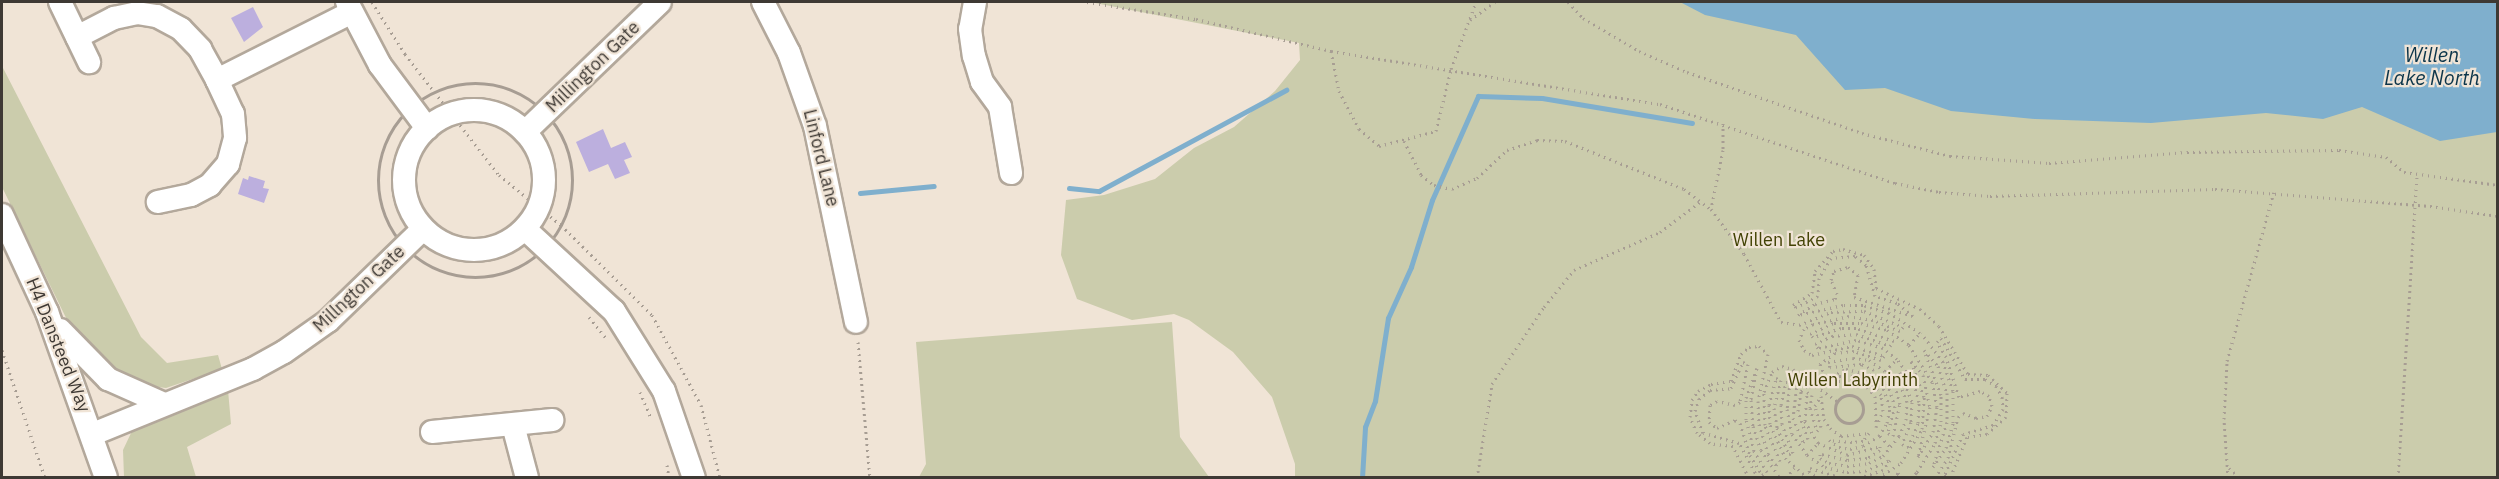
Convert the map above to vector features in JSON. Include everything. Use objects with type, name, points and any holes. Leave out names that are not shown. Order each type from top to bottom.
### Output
[{"type":"street","points":[[60,2],[89,62]]},
{"type":"street","name":"Millington Gate","points":[[525,132],[660,2]]},
{"type":"street","name":"Linford Lane","points":[[763,2],[789,52],[815,126],[856,322]]},
{"type":"street","points":[[975,2],[970,29],[974,56],[982,82],[1000,107],[1011,173]]},
{"type":"street","points":[[217,80],[350,7],[380,65],[427,128]]},
{"type":"street","points":[[76,37],[114,18],[137,13],[157,16],[181,29],[200,49],[217,80],[233,114],[235,138],[228,164],[210,185],[191,195],[158,202]]},
{"type":"street","points":[[482,111],[505,118],[525,132],[543,168],[544,188],[539,207],[525,229],[501,245],[474,251],[456,249],[423,230],[409,206],[404,178],[414,143],[427,128],[450,114],[482,111]]},
{"type":"street","name":"H4 Dansteed Way","points":[[2,215],[47,312],[93,434],[106,477]]},
{"type":"street","points":[[525,229],[537,254],[614,311],[664,391],[694,477]]},
{"type":"street","name":"Millngton Gate","points":[[93,434],[162,403],[253,369],[284,352],[328,321],[423,230]]},
{"type":"street","points":[[47,312],[98,371],[120,386],[162,403]]},
{"type":"street","points":[[432,432],[552,420]]},
{"type":"street","points":[[513,424],[528,477]]},
{"type":"path","points":[[1087,2],[1114,3],[1331,51],[1650,102],[1723,123],[1895,183],[1939,192],[1990,196],[2170,187],[2274,192],[2415,204],[2498,216]]},
{"type":"path","points":[[1331,51],[1339,91],[1359,129],[1379,146],[1392,140],[1404,141],[1436,131],[1451,69],[1476,2]]},
{"type":"path","points":[[1469,20],[1495,2]]},
{"type":"path","points":[[1568,2],[1583,18],[1639,51],[1688,72],[1862,133],[1950,156],[2049,163],[2187,152],[2339,150],[2386,157],[2404,172],[2498,185]]},
{"type":"path","points":[[482,83],[516,92],[557,128],[566,147],[572,188],[561,225],[537,254],[495,275],[458,276],[423,262],[404,247],[386,219],[378,180],[386,142],[410,107],[448,87],[482,83]]},
{"type":"path","points":[[1711,209],[1723,150],[1723,123]]},
{"type":"path","points":[[1404,141],[1422,175],[1434,185],[1452,189],[1478,178],[1507,150],[1537,140],[1566,141],[1684,189],[1711,209],[1744,254],[1781,321],[1799,325],[1830,312],[1864,311],[1903,327],[1900,332],[1873,320],[1832,318],[1804,329],[1799,340],[1804,350],[1812,355],[1852,346],[1884,356],[1881,360],[1854,351],[1835,353],[1820,364],[1827,381],[1856,381],[1867,387],[1875,396],[1876,427],[1883,411],[1881,394],[1872,383],[1859,376],[1832,375],[1846,369],[1871,375],[1874,370],[1861,364],[1827,366],[1828,362],[1853,358],[1869,360],[1885,371],[1896,389],[1900,421],[1893,436],[1890,436],[1895,406],[1887,383],[1884,383],[1890,407],[1880,436],[1863,446],[1850,449],[1830,442],[1832,438],[1841,442],[1863,441],[1869,433],[1841,436],[1830,428],[1824,419],[1821,396],[1815,406],[1821,427],[1817,431],[1810,408],[1812,395],[1807,392],[1805,421],[1818,443],[1847,455],[1880,447],[1880,450],[1867,458],[1847,460],[1820,454],[1820,458],[1829,463],[1847,466],[1869,463],[1891,448],[1906,420],[1907,402],[1897,372],[1907,384],[1912,402],[1904,447],[1908,447],[1918,423],[1919,402],[1913,381],[1897,359],[1883,348],[1856,340],[1818,348],[1815,344],[1832,336],[1856,334],[1894,345],[1874,332],[1841,328],[1813,338],[1810,334],[1834,323],[1861,323],[1887,330],[1909,345],[1932,382],[1937,407],[1933,432],[1925,451],[1918,457],[1930,407],[1927,384],[1911,361],[1924,397],[1922,429],[1901,463],[1878,477]]},
{"type":"path","points":[[2398,477],[2417,174]]},
{"type":"path","points":[[2228,477],[2224,419],[2227,360],[2274,192]]},
{"type":"path","points":[[1477,477],[1492,384],[1544,307],[1574,270],[1660,232],[1700,202]]},
{"type":"path","points":[[1911,477],[1917,472],[1935,443],[1941,422],[1941,395],[1924,350],[1938,366],[1947,393],[1947,422],[1933,467],[1946,448],[1953,423],[1953,392],[1943,362],[1920,333],[1889,313],[1863,305],[1843,305],[1798,315],[1815,304],[1835,299],[1837,294],[1831,280],[1834,272],[1848,267],[1858,275],[1854,297],[1913,316],[1897,303],[1875,296],[1866,265],[1855,256],[1831,258],[1819,278],[1818,296],[1796,307],[1793,302],[1812,293],[1815,270],[1825,256],[1843,249],[1854,251],[1870,261],[1875,288],[1920,309],[1939,326],[1968,374],[1988,375],[1999,382],[2009,403],[2006,417],[1987,434],[1967,437],[1950,477],[1945,474],[1963,434],[1993,425],[2002,409],[2002,398],[1996,386],[1985,379],[1965,380],[1941,338],[1937,342],[1949,363],[1959,396],[1980,391],[1989,396],[1992,406],[1987,416],[1976,418],[1963,413],[1958,417],[1947,458],[1935,477]]},
{"type":"path","points":[[537,254],[537,269]]},
{"type":"path","points":[[587,314],[613,347]]},
{"type":"path","points":[[856,322],[870,477]]},
{"type":"path","points":[[1909,345],[1920,333]]},
{"type":"path","points":[[1749,477],[1733,446],[1710,443],[1696,434],[1690,417],[1692,400],[1698,391],[1711,384],[1731,381],[1741,354],[1749,347],[1759,346],[1768,354],[1758,401],[1759,424],[1768,454],[1776,465],[1780,461],[1765,425],[1764,392],[1772,372],[1782,366],[1793,369],[1798,376],[1793,418],[1803,442],[1808,439],[1798,411],[1801,391],[1809,384],[1816,386],[1838,401]]},
{"type":"path","points":[[2,350],[45,477]]},
{"type":"path","points":[[1885,371],[1897,359]]},
{"type":"path","points":[[1758,477],[1739,443],[1703,433],[1695,411],[1699,399],[1710,390],[1731,388],[1743,362],[1748,364],[1740,402],[1735,405],[1717,401],[1710,405],[1709,422],[1717,428],[1735,420],[1740,423],[1750,455],[1762,475],[1767,472],[1754,451],[1746,420],[1746,398],[1757,368],[1751,400],[1753,426],[1761,450],[1780,477]]},
{"type":"path","points":[[1808,477],[1794,468],[1777,444],[1770,424],[1768,405],[1776,378],[1780,380],[1774,408],[1777,428],[1789,454],[1793,453],[1782,424],[1781,405],[1786,382],[1790,382],[1787,409],[1792,434],[1807,455],[1825,467],[1847,472],[1865,471],[1890,460],[1883,470],[1858,477]]},
{"type":"path","points":[[636,384],[652,422]]},
{"type":"path","points":[[1850,394],[1859,398],[1864,406],[1862,416],[1851,423],[1842,421],[1835,410],[1838,401],[1850,394]]},
{"type":"path","points":[[1880,436],[1891,448]]},
{"type":"path","points":[[1807,455],[1818,443]]},
{"type":"path","points":[[666,460],[669,477]]},
{"type":"path","points":[[1786,477],[1794,468]]},
{"type":"path","points":[[1820,477],[1809,472],[1810,468],[1843,477]]},
{"type":"path","points":[[2229,468],[2240,477]]},
{"type":"path","points":[[1917,472],[1922,477]]},
{"type":"path","points":[[1892,477],[1898,473],[1902,477]]},
{"type":"green space","name":"Willen Lake","points":[[1090,2],[2497,2],[2497,477],[1295,477],[1295,464],[1272,397],[1233,352],[1189,320],[1174,314],[1132,320],[1077,299],[1061,255],[1066,200],[1104,195],[1155,179],[1194,148],[1234,127],[1275,91],[1300,60],[1299,43]]},
{"type":"green space","points":[[2,66],[141,337],[167,363],[218,355],[222,369],[166,388],[127,383],[70,326],[2,187]]},
{"type":"green space","points":[[1172,322],[1180,437],[1209,477],[919,477],[926,464],[916,342]]},
{"type":"green space","points":[[228,390],[231,424],[187,447],[196,477],[124,477],[123,450],[132,431],[148,420]]},
{"type":"water","name":"Willen Lake North","points":[[1680,2],[2497,2],[2497,132],[2440,141],[2362,107],[2323,119],[2266,113],[2151,123],[2035,119],[1951,111],[1885,88],[1845,90],[1796,35],[1705,15]]},
{"type":"building","points":[[253,7],[263,27],[244,42],[231,18]]},
{"type":"building","points":[[603,129],[611,148],[625,142],[632,157],[624,160],[630,173],[615,179],[608,164],[589,172],[576,142]]},
{"type":"building","points":[[249,176],[265,181],[263,188],[269,189],[264,203],[238,194],[243,178],[248,180]]},
{"type":"waterway","points":[[1069,188],[1099,191],[1286,90]]},
{"type":"waterway","points":[[1362,478],[1365,427],[1375,401],[1388,318],[1411,267],[1432,200],[1478,96],[1542,98],[1692,123]]},
{"type":"waterway","points":[[860,193],[934,186]]},
{"type":"park label","name":"Willen Labyrinth","points":[[1853,380]]}]
